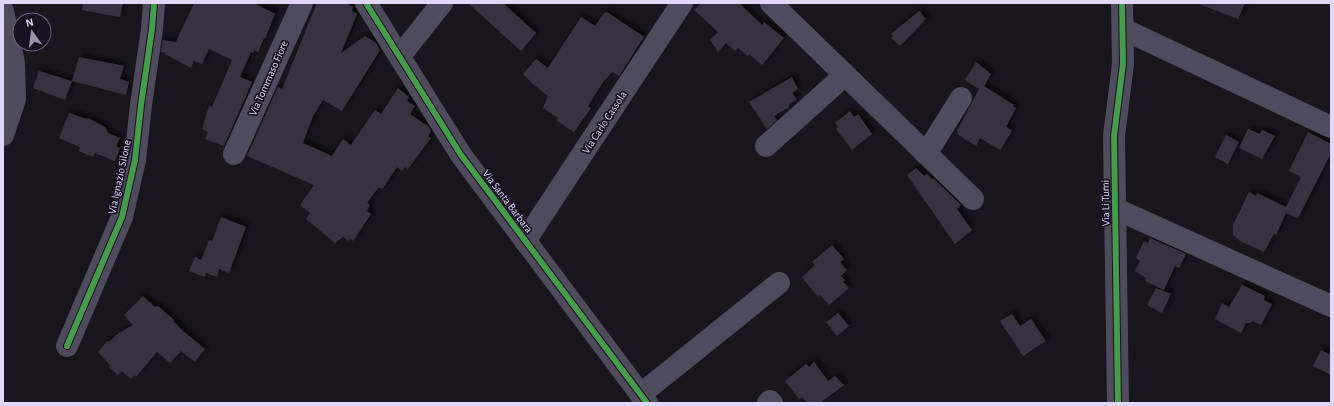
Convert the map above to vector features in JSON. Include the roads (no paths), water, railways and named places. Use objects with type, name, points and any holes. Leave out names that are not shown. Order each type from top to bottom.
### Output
[{"type":"street","name":"Via Ignazio Silone","points":[[67,346],[122,217],[135,160],[154,3]]},
{"type":"street","name":"Via Tommaso Fiore","points":[[234,154],[302,3]]},
{"type":"street","name":"Via Santa Barbara","points":[[366,3],[461,155],[644,399]]},
{"type":"street","points":[[400,56],[442,3]]},
{"type":"street","name":"Via Carlo Cassola","points":[[526,241],[682,3]]},
{"type":"street","points":[[771,3],[973,199]]},
{"type":"street","name":"Via Li Tumi","points":[[1118,403],[1114,136],[1123,64],[1122,3]]},
{"type":"street","points":[[3,11],[14,63],[15,99],[3,135]]},
{"type":"street","points":[[1123,29],[1331,127]]},
{"type":"street","points":[[766,146],[845,75]]},
{"type":"street","points":[[926,154],[961,98]]},
{"type":"street","points":[[1114,208],[1331,306]]},
{"type":"street","points":[[644,399],[779,283]]},
{"type":"street","points":[[768,403],[770,401],[772,403]]}]
